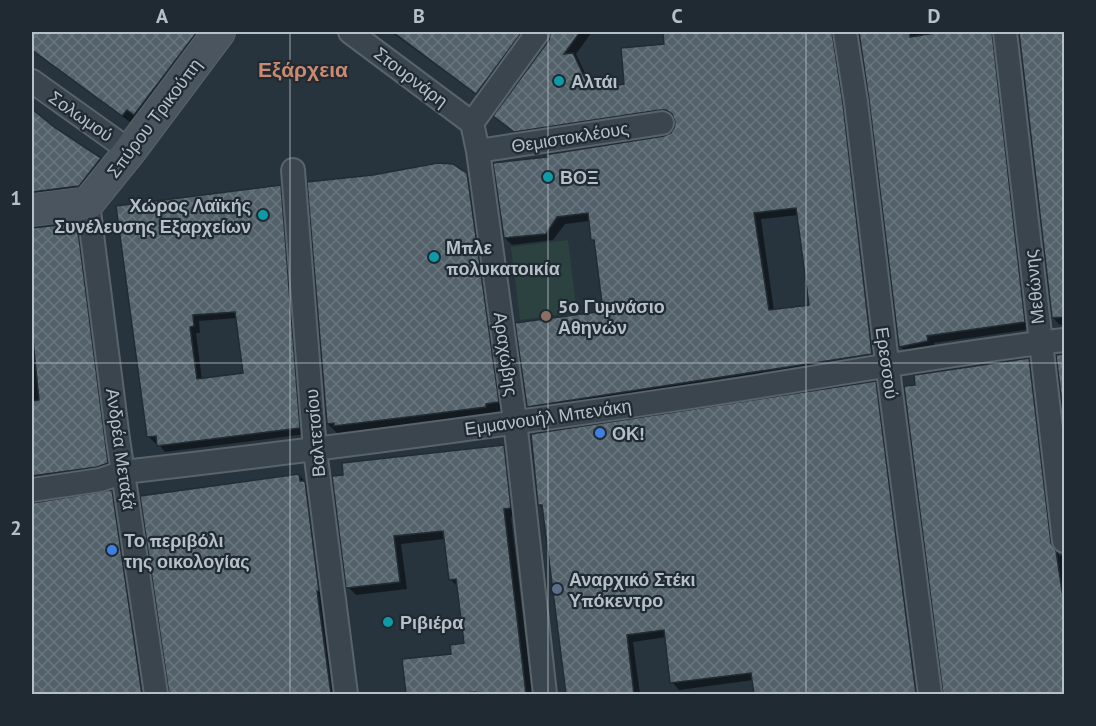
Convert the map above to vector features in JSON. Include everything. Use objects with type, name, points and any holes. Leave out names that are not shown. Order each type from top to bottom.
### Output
[{"type":"street","name":"Σπύρου Τρικούπη","points":[[88,203],[219,32]]},
{"type":"street","name":"Στουρνάρη","points":[[350,32],[375,39],[472,123]]},
{"type":"street","points":[[472,123],[538,32]]},
{"type":"street","name":"Ερεσσού","points":[[845,32],[856,102],[930,694]]},
{"type":"street","name":"Μεθώνης","points":[[1005,32],[1065,542]]},
{"type":"street","name":"Σολωμού","points":[[32,81],[130,151]]},
{"type":"street","name":"Αραχώβης","points":[[472,123],[478,151],[515,421],[545,694]]},
{"type":"street","name":"Θεμιστοκλέους","points":[[478,151],[662,123]]},
{"type":"street","name":"Βαλτετσίου","points":[[293,170],[315,450],[346,694]]},
{"type":"street","points":[[32,210],[88,203]]},
{"type":"street","name":"Ανδρέα Μεταξά","points":[[88,203],[118,439],[156,694]]},
{"type":"street","name":"Εμμανουήλ Μπενάκη","points":[[32,490],[100,480],[124,472],[315,450],[696,396],[888,365],[1065,340]]},
{"type":"green space","points":[[568,240],[577,312],[520,320],[511,247]]},
{"type":"building","points":[[32,32],[197,32],[134,115],[127,110],[122,116],[32,50]]},
{"type":"building","points":[[393,32],[522,32],[476,94]]},
{"type":"building","points":[[551,32],[580,32],[564,54],[573,53],[590,89],[624,84],[621,48],[664,44],[663,33],[832,32],[843,104],[872,354],[527,407],[515,323],[603,311],[594,240],[591,240],[588,213],[557,217],[546,234],[504,238],[493,163],[547,157],[544,155],[664,136],[671,133],[675,122],[672,114],[666,110],[660,110],[514,132],[493,116],[549,40]],"holes":[[[796,208],[809,305],[769,310],[754,213]]]},
{"type":"building","points":[[859,32],[910,32],[910,37],[941,32],[992,32],[1025,322],[927,336],[928,341],[899,347]]},
{"type":"building","points":[[1019,32],[1065,32],[1065,317],[1052,318]]},
{"type":"building","points":[[32,109],[54,127],[101,158],[79,186],[32,192]]},
{"type":"building","points":[[438,163],[453,164],[467,173],[499,402],[486,404],[486,407],[416,416],[334,426],[334,423],[327,424],[307,182],[373,175]]},
{"type":"building","points":[[281,185],[300,428],[157,446],[156,436],[147,437],[116,206]],"holes":[[[235,312],[243,373],[197,379],[190,327],[194,326],[193,315]]]},
{"type":"building","points":[[77,223],[108,463],[97,467],[32,476],[32,409],[33,401],[39,400],[32,330],[32,228]]},
{"type":"building","points":[[1065,354],[1065,428],[1056,355]]},
{"type":"building","points":[[1029,358],[1051,543],[1056,551],[1065,611],[1065,694],[943,694],[904,386],[915,385],[914,375]]},
{"type":"building","points":[[876,381],[916,694],[754,694],[751,673],[670,683],[664,630],[627,635],[634,694],[566,694],[542,505],[538,505],[531,434]]},
{"type":"building","points":[[504,445],[511,508],[504,509],[526,694],[477,694],[476,692],[406,694],[402,659],[451,654],[450,645],[464,643],[456,579],[449,580],[443,531],[394,536],[400,582],[346,588],[332,476],[343,475],[342,463]]},
{"type":"building","points":[[299,474],[300,481],[305,481],[331,694],[169,694],[140,496]]},
{"type":"building","points":[[112,490],[142,694],[32,694],[32,503]]},
{"type":"place","name":"Αλτάι","points":[[559,81]]},
{"type":"place","name":"ΒΟΞ","points":[[548,177]]},
{"type":"place","name":"Χώρος Λαϊκής Συνέλευσης Εξαρχείων","points":[[263,215]]},
{"type":"place","name":"Μπλε πολυκατοικία","points":[[434,257]]},
{"type":"place","name":"5ο Γυμνάσιο Αθηνών","points":[[546,316]]},
{"type":"place","name":"ΟΚ!","points":[[600,433]]},
{"type":"place","name":"Το περιβόλι της οικολογίας","points":[[112,550]]},
{"type":"place","name":"Αναρχικό Στέκι Υπόκεντρο","points":[[557,589]]},
{"type":"place","name":"Ριβιέρα","points":[[388,622]]},
{"type":"district","name":"Εξάρχεια","points":[[303,69]]}]
